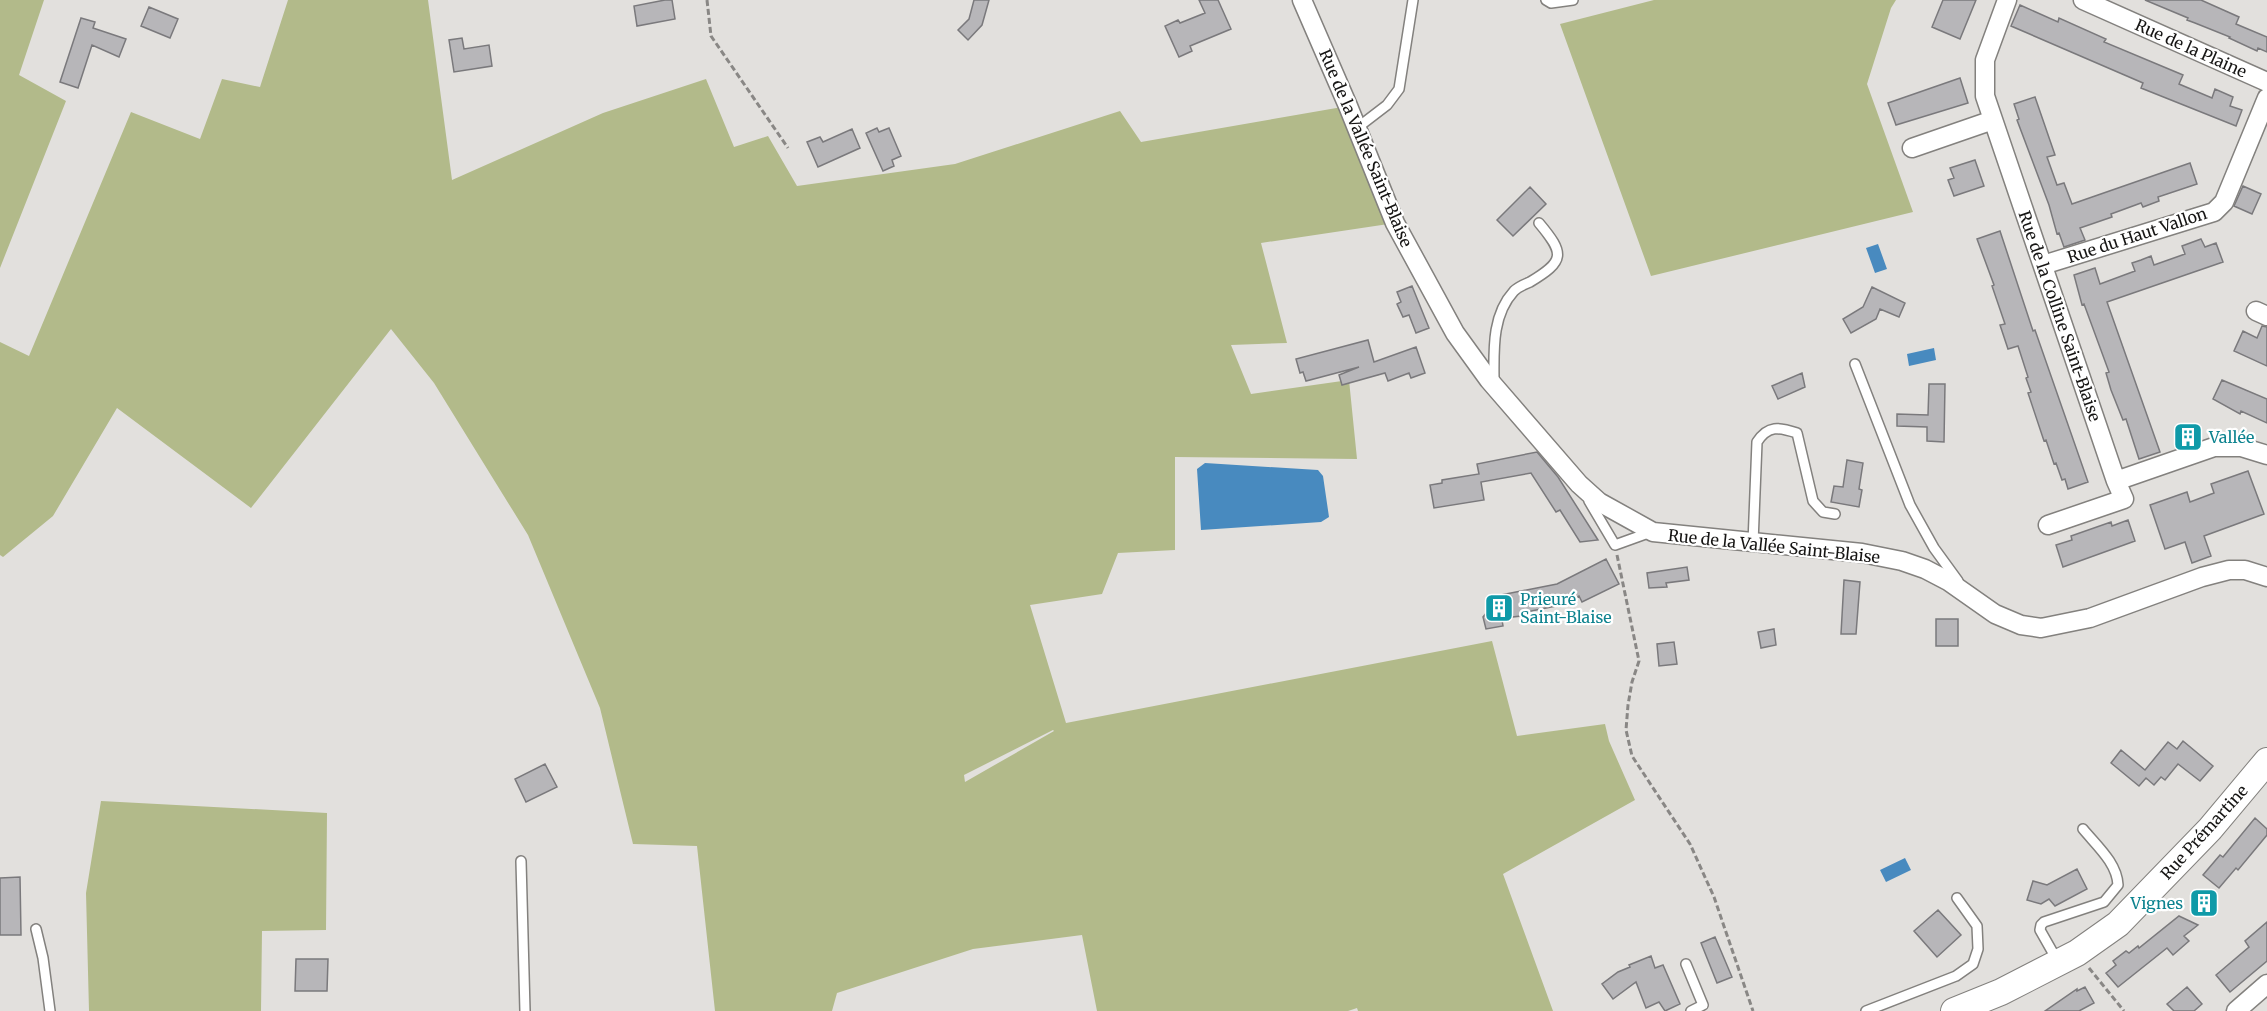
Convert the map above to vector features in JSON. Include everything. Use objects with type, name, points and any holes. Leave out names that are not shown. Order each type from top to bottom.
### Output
[{"type":"street","name":"Rue de la Vallée Saint-Blaise","points":[[1302,0],[1395,223],[1455,333],[1494,386],[1579,483],[1599,502],[1653,532],[1862,553],[1902,561],[1925,569],[1948,581],[1995,614],[2021,625],[2041,628],[2090,618],[2202,577],[2229,570],[2245,570],[2267,578]]},
{"type":"street","name":"Rue de la Colline Saint-Blaise","points":[[2007,0],[1985,60],[1985,96],[2116,481]]},
{"type":"street","name":"Rue de la Plaine","points":[[2083,0],[2267,82]]},
{"type":"street","name":"Rue du Haut Vallon","points":[[2043,265],[2214,212],[2224,202],[2267,98]]},
{"type":"street","points":[[1912,148],[1993,120]]},
{"type":"street","points":[[2048,525],[2124,499],[2116,481],[2214,447],[2241,447],[2267,455]]},
{"type":"street","name":"Rue Prémartine","points":[[1954,1011],[2001,992],[2067,958],[2118,924],[2210,830],[2267,761]]},
{"type":"street","points":[[2236,1011],[2267,984]]},
{"type":"lane","points":[[1356,128],[1387,105],[1398,90],[1413,0]]},
{"type":"lane","points":[[1546,0],[1551,3],[1573,0]]},
{"type":"lane","points":[[1494,386],[1494,337],[1499,317],[1515,290],[1549,271],[1557,261],[1558,251],[1552,238],[1539,223]]},
{"type":"lane","points":[[1856,364],[1910,505],[1934,548],[1968,595]]},
{"type":"lane","points":[[1753,543],[1757,442],[1763,433],[1780,428],[1797,433],[1813,501],[1823,512],[1835,514]]},
{"type":"lane","points":[[1579,483],[1615,545],[1653,532]]},
{"type":"lane","points":[[2067,958],[2040,930],[2042,923],[2104,902],[2118,885],[2118,876],[2112,864],[2083,829]]},
{"type":"lane","points":[[521,861],[525,1011]]},
{"type":"lane","points":[[1866,1011],[1956,976],[1972,964],[1978,949],[1977,926],[1958,898]]},
{"type":"lane","points":[[36,929],[43,958],[50,1011]]},
{"type":"lane","points":[[1686,964],[1703,1005],[1691,1011]]},
{"type":"path","points":[[707,0],[711,36],[788,148]]},
{"type":"path","points":[[1615,545],[1639,661],[1632,682],[1626,730],[1632,756],[1690,844],[1714,897],[1753,1011]]},
{"type":"path","points":[[2067,958],[2124,1011]]},
{"type":"green space","points":[[0,0],[44,0],[19,75],[66,101],[0,268]]},
{"type":"green space","points":[[288,0],[428,0],[452,180],[603,113],[706,79],[734,147],[768,136],[797,186],[955,164],[1120,111],[1141,142],[1348,106],[1395,223],[1261,243],[1287,343],[1231,345],[1251,394],[1349,380],[1357,459],[1175,457],[1175,550],[1118,553],[1102,594],[1030,605],[1066,723],[1492,641],[1517,736],[1605,724],[1609,741],[1635,800],[1503,874],[1553,1011],[1358,1011],[1357,1008],[1348,1011],[1097,1011],[1082,935],[973,949],[837,993],[832,1011],[715,1011],[697,846],[633,844],[600,708],[528,535],[434,383],[391,329],[251,508],[117,408],[53,516],[3,557],[0,555],[0,342],[29,356],[131,112],[200,139],[222,79],[260,87]],"holes":[[[1054,731],[965,782],[964,775]]]},
{"type":"green space","points":[[1654,0],[1896,0],[1891,8],[1867,84],[1913,212],[1651,276],[1560,24]]},
{"type":"green space","points":[[101,801],[327,813],[326,930],[262,931],[261,1011],[89,1011],[86,893]]},
{"type":"water","points":[[1878,244],[1887,269],[1875,273],[1866,248]]},
{"type":"water","points":[[1934,348],[1936,360],[1909,366],[1907,354]]},
{"type":"water","points":[[1205,463],[1318,470],[1323,476],[1329,517],[1321,522],[1201,530],[1197,469]]},
{"type":"water","points":[[1905,858],[1911,870],[1886,882],[1880,870]]},
{"type":"building","points":[[672,0],[675,19],[637,26],[634,6]]},
{"type":"building","points":[[974,0],[989,0],[982,25],[968,40],[958,30],[969,19]]},
{"type":"building","points":[[1199,0],[1218,0],[1231,29],[1190,46],[1192,51],[1179,57],[1165,26],[1205,13]]},
{"type":"building","points":[[1943,0],[1976,0],[1960,39],[1932,27]]},
{"type":"building","points":[[2145,0],[2201,0],[2239,17],[2236,24],[2267,37],[2267,52],[2258,48],[2257,51]]},
{"type":"building","points":[[2020,5],[2058,22],[2059,18],[2106,39],[2104,42],[2183,75],[2179,84],[2212,98],[2215,89],[2233,97],[2230,106],[2242,110],[2236,126],[2141,88],[2143,83],[2011,26]]},
{"type":"building","points":[[149,7],[178,19],[170,38],[141,26]]},
{"type":"building","points":[[81,18],[95,22],[93,28],[126,39],[119,57],[92,45],[78,88],[60,82]]},
{"type":"building","points":[[462,38],[464,49],[489,45],[492,66],[454,72],[449,40]]},
{"type":"building","points":[[1960,78],[1968,103],[1896,125],[1888,103]]},
{"type":"building","points":[[2035,97],[2055,155],[2047,157],[2057,185],[2064,183],[2072,204],[2190,163],[2197,184],[2158,197],[2159,201],[2143,207],[2141,203],[2111,214],[2112,217],[2080,228],[2085,240],[2064,247],[2059,233],[2057,234],[2049,205],[2017,120],[2019,119],[2014,104]]},
{"type":"building","points":[[877,128],[879,132],[889,128],[901,156],[892,160],[894,166],[883,171],[866,133]]},
{"type":"building","points":[[852,129],[860,148],[818,167],[807,142],[820,137],[823,142]]},
{"type":"building","points":[[1975,160],[1984,186],[1954,196],[1948,180],[1954,178],[1950,168]]},
{"type":"building","points":[[2243,186],[2261,194],[2252,214],[2234,206]]},
{"type":"building","points":[[1530,187],[1546,204],[1513,236],[1497,220]]},
{"type":"building","points":[[2000,231],[2033,331],[2035,330],[2088,482],[2068,489],[2065,479],[2062,480],[2056,463],[2054,464],[2046,440],[2044,441],[2028,393],[2031,392],[2026,378],[2028,377],[2018,346],[2008,349],[2000,325],[2005,324],[1977,239]]},
{"type":"building","points":[[2201,239],[2205,247],[2216,243],[2223,262],[2107,302],[2160,452],[2139,459],[2126,419],[2123,420],[2111,390],[2106,373],[2109,372],[2084,304],[2082,305],[2074,275],[2095,268],[2100,284],[2135,271],[2132,263],[2151,256],[2154,265],[2185,254],[2182,246]]},
{"type":"building","points":[[1412,286],[1429,328],[1416,333],[1409,315],[1403,317],[1397,304],[1401,302],[1397,292]]},
{"type":"building","points":[[1872,287],[1905,303],[1899,317],[1880,309],[1876,319],[1851,333],[1843,319],[1863,307]]},
{"type":"building","points":[[2262,326],[2267,327],[2267,366],[2234,351],[2243,331],[2257,338]]},
{"type":"building","points":[[1368,340],[1374,362],[1416,347],[1425,373],[1411,378],[1409,373],[1388,381],[1385,373],[1342,385],[1339,375],[1359,367],[1306,381],[1303,372],[1300,373],[1296,359]]},
{"type":"building","points":[[1802,373],[1805,387],[1778,399],[1772,386]]},
{"type":"building","points":[[2222,380],[2267,399],[2267,423],[2241,411],[2240,414],[2213,399]]},
{"type":"building","points":[[1929,384],[1945,384],[1944,442],[1927,441],[1927,427],[1897,426],[1897,414],[1928,415]]},
{"type":"building","points":[[1537,452],[1558,477],[1598,540],[1580,542],[1560,510],[1556,512],[1531,473],[1481,482],[1484,500],[1434,508],[1430,485],[1442,483],[1442,480],[1479,474],[1477,464]]},
{"type":"building","points":[[1847,460],[1863,463],[1859,507],[1831,502],[1834,486],[1843,487]]},
{"type":"building","points":[[2248,471],[2264,514],[2204,536],[2211,556],[2192,563],[2185,542],[2165,549],[2150,505],[2187,492],[2190,502],[2214,493],[2211,484]]},
{"type":"building","points":[[2128,520],[2135,541],[2063,567],[2056,545],[2072,540],[2071,536],[2111,522],[2112,526]]},
{"type":"building","points":[[1606,559],[1619,584],[1582,602],[1579,596],[1561,605],[1521,613],[1521,616],[1504,618],[1503,626],[1486,629],[1483,617],[1501,595],[1557,584]]},
{"type":"building","points":[[1687,567],[1689,580],[1666,583],[1667,587],[1649,588],[1647,573]]},
{"type":"building","points":[[1844,580],[1860,582],[1856,634],[1841,634]]},
{"type":"building","points":[[1936,619],[1958,619],[1958,646],[1936,646]]},
{"type":"building","points":[[1774,629],[1776,645],[1761,648],[1758,632]]},
{"type":"building","points":[[1674,642],[1677,664],[1659,666],[1657,644]]},
{"type":"building","points":[[2183,741],[2213,766],[2200,781],[2178,764],[2165,780],[2161,777],[2154,785],[2146,778],[2139,786],[2111,763],[2121,750],[2145,770],[2168,742],[2177,749]]},
{"type":"building","points":[[545,764],[557,787],[526,802],[515,779]]},
{"type":"building","points":[[2255,818],[2267,829],[2267,835],[2238,870],[2236,868],[2219,888],[2203,875],[2220,855],[2223,857]]},
{"type":"building","points":[[2077,869],[2087,889],[2055,906],[2049,899],[2041,904],[2027,900],[2033,881],[2047,885]]},
{"type":"building","points":[[20,877],[21,935],[0,935],[0,878]]},
{"type":"building","points":[[1938,910],[1961,935],[1937,957],[1914,931]]},
{"type":"building","points":[[2179,916],[2198,925],[2184,936],[2189,941],[2173,955],[2167,948],[2118,987],[2106,973],[2116,965],[2113,961],[2126,951],[2129,953],[2138,946],[2139,948]]},
{"type":"building","points":[[2267,922],[2267,961],[2230,992],[2216,975],[2249,947],[2245,941]]},
{"type":"building","points":[[1715,937],[1732,977],[1717,983],[1701,943]]},
{"type":"building","points":[[1651,956],[1655,968],[1663,965],[1680,1004],[1665,1011],[1659,1002],[1646,1008],[1636,982],[1613,999],[1602,984],[1618,972],[1630,967],[1629,965]]},
{"type":"building","points":[[296,959],[328,959],[327,991],[295,991]]},
{"type":"building","points":[[2085,987],[2094,1003],[2079,1011],[2045,1011],[2077,989],[2077,991]]},
{"type":"building","points":[[2187,987],[2202,1004],[2194,1011],[2174,1011],[2167,1004]]},
{"type":"place","name":"Vallée","points":[[2188,437]]},
{"type":"place","name":"Prieuré Saint-Blaise","points":[[1499,608]]},
{"type":"place","name":"Vignes","points":[[2204,903]]}]
